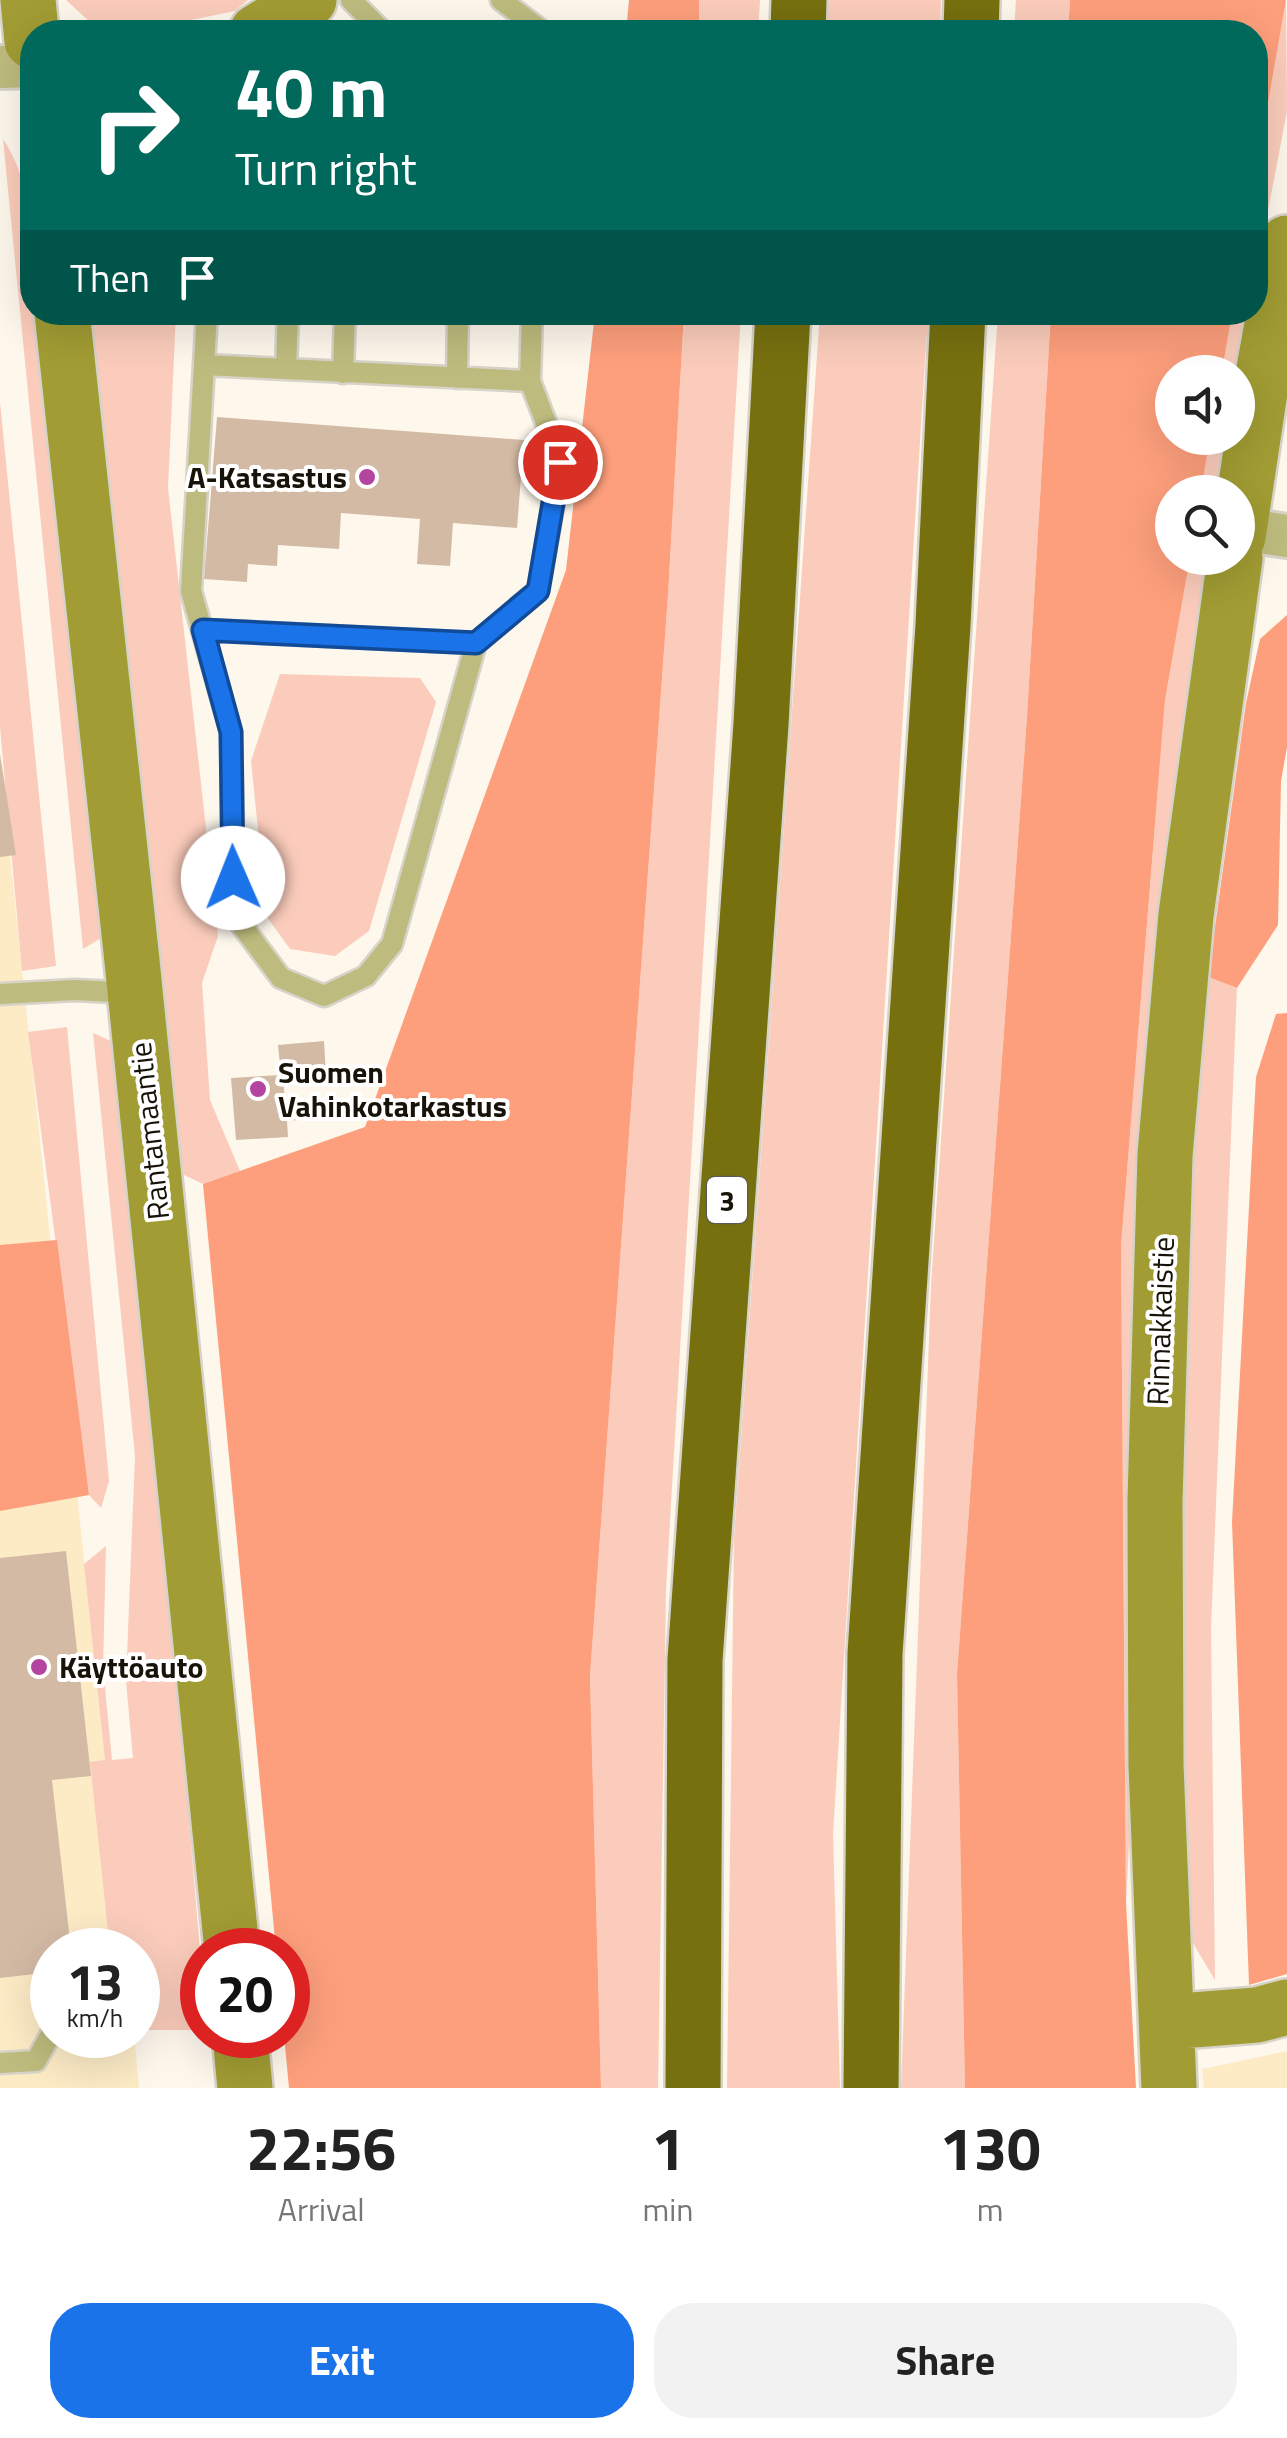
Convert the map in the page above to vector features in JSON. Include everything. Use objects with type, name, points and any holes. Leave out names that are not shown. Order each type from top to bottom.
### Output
[{"type":"highway","name":"3","points":[[693,2088],[695,1660],[759,744],[782,325]]},
{"type":"highway","points":[[871,2088],[874,1654],[943,625],[957,325]]},
{"type":"street","points":[[277,20],[310,0]]},
{"type":"street","points":[[1247,475],[1287,243]]},
{"type":"street","name":"Rantamaantie","points":[[63,325],[136,992],[230,1928]]},
{"type":"street","points":[[1255,531],[1287,536]]},
{"type":"street","name":"Rinnakkaistie","points":[[1169,2088],[1156,1765],[1154,1501],[1165,1155],[1186,915],[1233,575]]},
{"type":"street","points":[[1166,2022],[1245,2016],[1287,2007]]},
{"type":"street","points":[[243,2058],[246,2088]]},
{"type":"lane","points":[[351,0],[371,20]]},
{"type":"lane","points":[[501,0],[527,20]]},
{"type":"lane","points":[[206,325],[191,591],[231,732],[234,915],[281,978],[324,996],[366,976],[392,944],[476,643],[538,591],[560,462],[530,382],[532,325]]},
{"type":"lane","points":[[286,369],[288,325]]},
{"type":"lane","points":[[342,373],[344,325]]},
{"type":"lane","points":[[458,325],[458,378]]},
{"type":"lane","points":[[204,365],[530,382]]},
{"type":"lane","points":[[203,630],[476,643]]},
{"type":"lane","points":[[0,994],[136,992]]},
{"type":"lane","points":[[0,2063],[38,2058]]},
{"type":"shaded area","points":[[66,0],[248,0],[235,11],[191,20],[88,20]]},
{"type":"shaded area","points":[[629,0],[699,0],[699,20],[627,20]]},
{"type":"shaded area","points":[[699,0],[760,0],[759,20],[699,20]]},
{"type":"shaded area","points":[[828,0],[941,0],[940,20],[828,20]]},
{"type":"shaded area","points":[[1016,0],[1070,0],[1069,20],[1015,20]]},
{"type":"shaded area","points":[[1070,0],[1286,0],[1268,103],[1268,20],[1069,20]]},
{"type":"shaded area","points":[[1286,0],[1287,111],[1268,211],[1268,103]]},
{"type":"shaded area","points":[[3,139],[20,174],[20,311]]},
{"type":"shaded area","points":[[21,325],[40,325],[101,938],[83,949]]},
{"type":"shaded area","points":[[88,325],[175,325],[168,488],[218,936],[202,983],[210,1100],[240,1171],[203,1184],[180,1173]]},
{"type":"shaded area","points":[[594,325],[683,325],[668,595],[590,1676],[601,2088],[289,2088],[286,2058],[310,2058],[310,1928],[274,1928],[203,1184],[365,1127],[566,570]]},
{"type":"shaded area","points":[[683,325],[740,325],[666,1589],[658,2088],[601,2088],[590,1676],[668,595]]},
{"type":"shaded area","points":[[819,325],[927,325],[833,1833],[840,2088],[727,2088],[734,1538]]},
{"type":"shaded area","points":[[997,325],[1050,325],[1027,717],[957,1674],[965,2088],[901,2088],[931,1285]]},
{"type":"shaded area","points":[[1050,325],[1230,325],[1225,355],[1155,355],[1155,455],[1207,455],[1204,475],[1155,475],[1155,575],[1187,575],[1165,700],[1121,1246],[1126,1903],[1136,2088],[965,2088],[957,1674],[1027,717]]},
{"type":"shaded area","points":[[1230,325],[1247,325],[1241,355],[1225,355]]},
{"type":"shaded area","points":[[0,402],[56,966],[22,971],[0,727]]},
{"type":"shaded area","points":[[1207,455],[1226,455],[1224,475],[1204,475]]},
{"type":"shaded area","points":[[1187,575],[1208,575],[1170,836],[1133,1255],[1137,1691],[1126,1903],[1121,1246],[1165,700]]},
{"type":"shaded area","points":[[1287,615],[1287,747],[1281,781],[1278,925],[1237,988],[1208,977],[1246,703],[1260,639]]},
{"type":"shaded area","points":[[280,674],[420,678],[436,702],[369,931],[335,956],[290,949],[267,917],[251,761]]},
{"type":"shaded area","points":[[0,760],[123,1928],[30,1928],[30,2058],[136,2058],[139,2088],[0,2088]]},
{"type":"shaded area","points":[[1208,977],[1237,988],[1211,1628],[1215,1980],[1185,1930],[1179,1314]]},
{"type":"shaded area","points":[[1287,1013],[1287,1974],[1249,1985],[1232,1522],[1256,1077],[1276,1014]]},
{"type":"shaded area","points":[[67,1027],[109,1481],[101,1508],[89,1495],[28,1032]]},
{"type":"shaded area","points":[[93,1033],[113,1042],[162,1500],[198,1928],[180,1928],[180,2030],[160,2030],[160,1928],[108,1928],[90,1762],[105,1760],[84,1564],[106,1546],[103,1667],[112,1760],[133,1758],[126,1681],[135,1456]]},
{"type":"shaded area","points":[[57,1240],[89,1495],[0,1511],[0,1245]]},
{"type":"shaded area","points":[[1287,2051],[1287,2088],[1204,2088],[1202,2069]]},
{"type":"building","name":"A-Katsastus","points":[[217,417],[524,440],[517,528],[453,523],[450,566],[417,564],[420,519],[341,513],[339,549],[278,545],[277,566],[248,564],[247,582],[204,579]]},
{"type":"building","points":[[0,754],[16,855],[0,857]]},
{"type":"building","name":"Suomen Vahinkotarkastus","points":[[324,1041],[326,1075],[283,1078],[285,1101],[308,1100],[310,1119],[287,1121],[288,1137],[236,1140],[231,1078],[281,1075],[278,1045]]},
{"type":"building","name":"Käyttöauto","points":[[66,1551],[91,1776],[52,1780],[69,1928],[30,1928],[30,1975],[0,1978],[0,1558]]},
{"type":"place","name":"A-Katsastus","points":[[367,477]]},
{"type":"place","name":"Suomen Vahinkotarkastus","points":[[258,1089]]},
{"type":"place","name":"Käyttöauto","points":[[39,1667]]},
{"type":"route","points":[[233,878],[231,732],[203,630],[476,643],[538,591],[560,462]]}]
